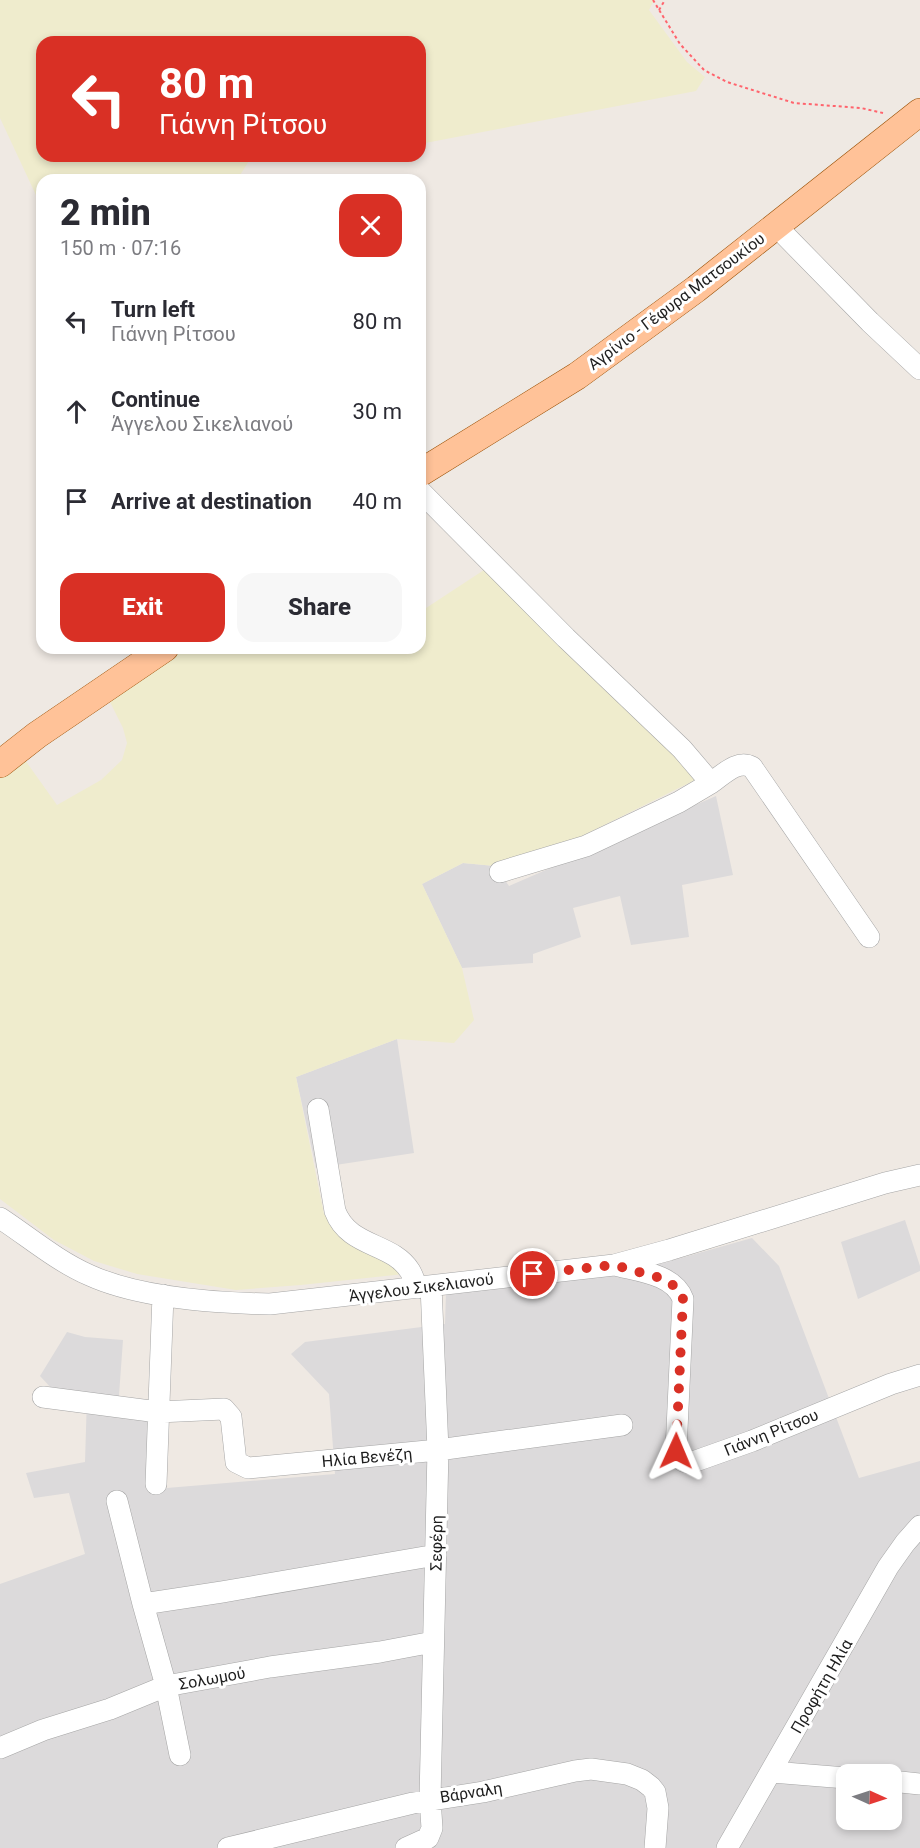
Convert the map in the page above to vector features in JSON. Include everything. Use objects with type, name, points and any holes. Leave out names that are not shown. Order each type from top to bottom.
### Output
[{"type":"main road","name":"Αγρίνιο - Γέφυρα Ματσουκίου","points":[[426,469],[577,376],[696,289],[913,118]]},
{"type":"main road","points":[[0,764],[37,735],[156,654]]},
{"type":"street","points":[[776,226],[870,322],[920,369]]},
{"type":"street","points":[[426,497],[566,638],[682,749],[711,783]]},
{"type":"street","points":[[500,872],[586,846],[679,802],[741,764],[752,767],[869,937]]},
{"type":"street","points":[[318,1109],[335,1211],[339,1221],[352,1235],[401,1261],[424,1287]]},
{"type":"street","name":"Άγγελου Σικελιανού","points":[[0,1218],[59,1259],[88,1275],[127,1289],[238,1303],[270,1304],[614,1265],[690,1244],[885,1182],[920,1175]]},
{"type":"street","name":"Γιάννη Ρίτσου","points":[[614,1265],[664,1279],[680,1290],[683,1299],[676,1451],[683,1462],[690,1463],[752,1441],[891,1384],[920,1375]]},
{"type":"street","name":"Σεφέρη","points":[[406,1848],[424,1841],[431,1834],[432,1828],[430,1799],[438,1450],[424,1287]]},
{"type":"street","points":[[156,1484],[163,1294]]},
{"type":"street","points":[[43,1397],[158,1412]]},
{"type":"street","name":"Ηλία Βενέζη","points":[[158,1412],[224,1409],[231,1418],[236,1462],[248,1468],[438,1450],[621,1425]]},
{"type":"street","points":[[117,1501],[166,1686],[180,1755]]},
{"type":"street","name":"Προφήτη Ηλία","points":[[727,1848],[888,1567],[920,1526]]},
{"type":"street","points":[[143,1604],[436,1555]]},
{"type":"street","name":"Σολωμού","points":[[0,1748],[43,1730],[110,1709],[166,1686],[270,1667],[329,1660],[433,1642]]},
{"type":"street","name":"Βάρναλη","points":[[228,1848],[430,1799],[483,1792],[591,1769],[614,1770],[642,1780],[655,1792],[658,1808],[655,1848]]},
{"type":"street","points":[[772,1773],[836,1777]]},
{"type":"street","points":[[902,1783],[920,1784]]},
{"type":"path","points":[[653,0],[680,44],[704,70],[727,82],[794,103],[861,108],[913,118]]},
{"type":"path","points":[[659,10],[665,0]]},
{"type":"shaded area","points":[[0,0],[654,0],[649,10],[687,62],[705,77],[696,91],[426,143],[426,36],[36,36],[36,162],[248,162],[241,174],[36,174],[36,195],[0,118]]},
{"type":"shaded area","points":[[487,568],[699,778],[576,839],[495,866],[463,863],[422,884],[462,968],[474,1020],[454,1043],[397,1039],[296,1077],[324,1214],[347,1242],[395,1264],[404,1274],[236,1290],[137,1274],[94,1261],[54,1240],[0,1199],[0,769],[20,753],[57,805],[101,780],[122,760],[127,743],[123,728],[107,696],[166,654],[426,654],[426,608]]},
{"type":"shaded area","points":[[716,796],[733,875],[682,885],[689,937],[631,945],[620,896],[573,908],[581,937],[533,954],[533,963],[462,968],[422,884],[463,863],[495,866],[509,886]]},
{"type":"shaded area","points":[[397,1039],[414,1153],[316,1168],[296,1077]]},
{"type":"shaded area","points":[[905,1220],[920,1271],[858,1299],[841,1242]]},
{"type":"shaded area","points":[[752,1238],[779,1266],[859,1478],[920,1461],[920,1848],[0,1848],[0,1584],[85,1554],[69,1493],[34,1498],[26,1473],[85,1462],[87,1396],[53,1390],[40,1376],[67,1332],[85,1337],[123,1340],[118,1409],[156,1414],[155,1489],[335,1474],[329,1394],[291,1354],[305,1342],[445,1324],[446,1293],[612,1273],[663,1263]]},
{"type":"route","points":[[533,1274],[614,1265],[664,1279],[673,1283],[680,1290],[683,1299],[676,1451]]}]
